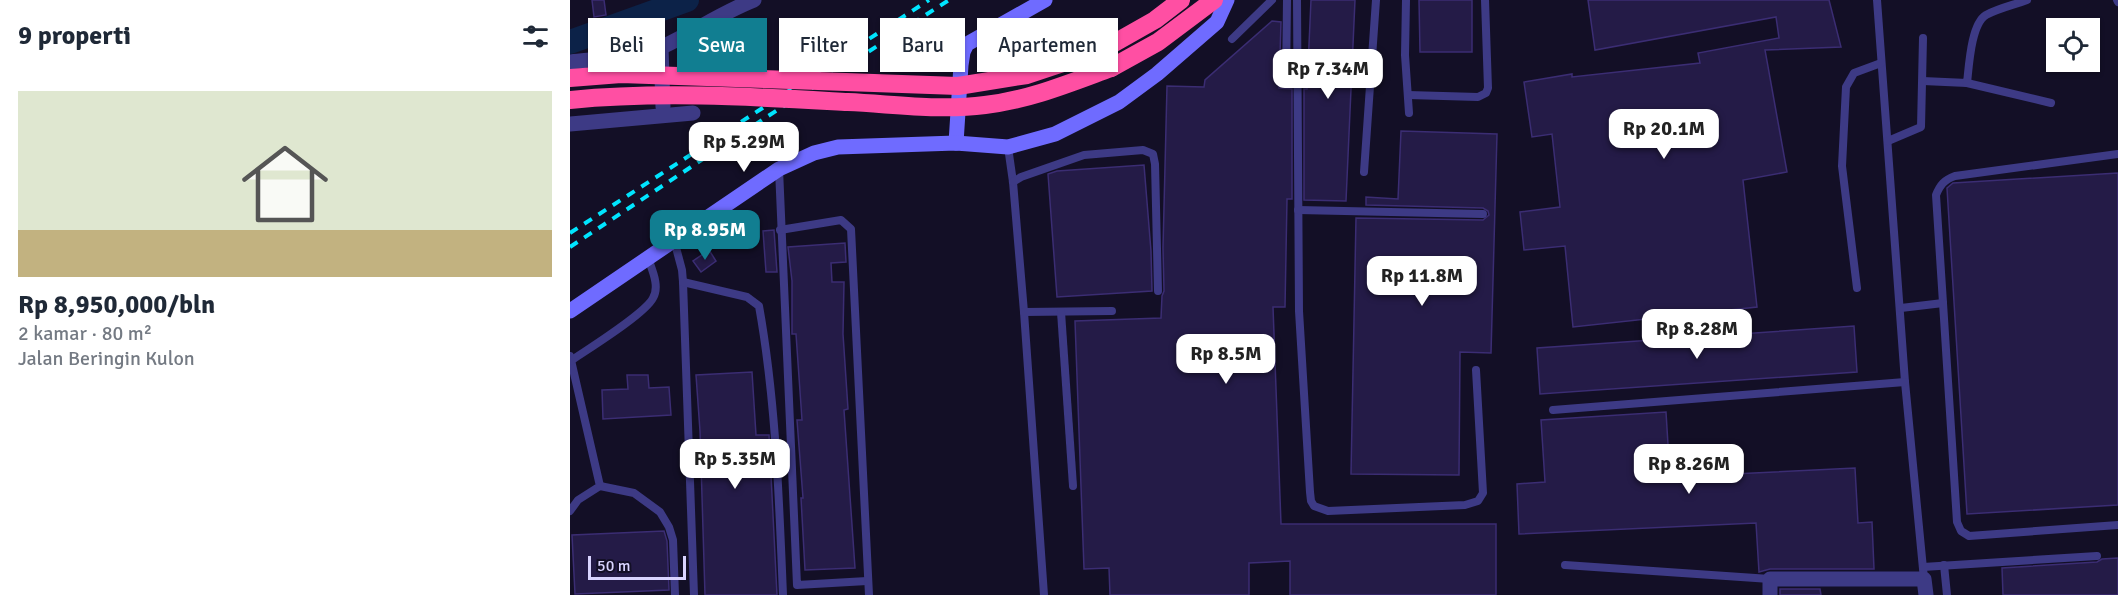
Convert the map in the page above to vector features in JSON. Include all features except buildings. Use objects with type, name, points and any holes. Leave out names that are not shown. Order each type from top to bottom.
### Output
[{"type":"highway","points":[[570,78],[621,74],[958,86],[1027,75],[1102,50],[1155,20],[1181,0]]},
{"type":"highway","points":[[570,100],[618,95],[769,98],[923,106],[973,106],[1007,102],[1039,94],[1111,68],[1158,42],[1197,15],[1214,0]]},
{"type":"street","points":[[665,45],[730,4],[752,0]]},
{"type":"street","points":[[956,143],[961,65],[963,52],[967,45],[1045,0]]},
{"type":"street","points":[[570,311],[779,169],[814,153],[838,147],[956,143],[1008,147],[1054,134],[1119,102],[1157,74],[1217,22],[1227,0]]},
{"type":"street","points":[[570,62],[588,60]]},
{"type":"street","points":[[662,72],[663,116]]},
{"type":"street","points":[[570,123],[693,113]]},
{"type":"street","points":[[1770,587],[1924,573],[1926,595]]},
{"type":"lane","points":[[1232,39],[1272,0]]},
{"type":"lane","points":[[1286,84],[1287,0]]},
{"type":"lane","points":[[1297,0],[1299,311],[1310,492],[1314,506],[1328,511],[1465,505],[1478,501],[1483,493],[1476,370]]},
{"type":"lane","points":[[1364,171],[1376,0]]},
{"type":"lane","points":[[1406,0],[1405,55],[1409,113]]},
{"type":"lane","points":[[1408,95],[1478,97],[1486,93],[1488,88],[1485,0]]},
{"type":"lane","points":[[1877,0],[1905,382],[1924,573],[1944,565],[2097,556]]},
{"type":"lane","points":[[1967,83],[1972,42],[1984,16],[2027,0]]},
{"type":"lane","points":[[1888,141],[1921,127],[1923,38]]},
{"type":"lane","points":[[1857,288],[1842,166],[1846,87],[1854,73],[1881,63]]},
{"type":"lane","points":[[1923,81],[1967,83],[2051,103]]},
{"type":"lane","points":[[1008,147],[1024,312],[1044,595]]},
{"type":"lane","points":[[1013,182],[1021,177],[1084,155],[1143,150],[1153,154],[1158,291]]},
{"type":"lane","points":[[2118,154],[1955,176],[1947,179],[1940,186],[1936,195],[1957,522],[1961,531],[1969,536],[2118,525]]},
{"type":"lane","points":[[779,169],[797,585],[867,581]]},
{"type":"lane","points":[[1299,210],[1483,214]]},
{"type":"lane","points":[[780,230],[841,220],[851,229],[869,595]]},
{"type":"lane","points":[[674,240],[683,282],[694,595]]},
{"type":"lane","points":[[600,486],[571,358],[643,310],[654,297],[656,280],[648,258]]},
{"type":"lane","points":[[683,282],[747,297],[759,306],[775,438],[783,595]]},
{"type":"lane","points":[[1901,308],[1943,303]]},
{"type":"lane","points":[[1024,312],[1112,310]]},
{"type":"lane","points":[[1061,312],[1073,486]]},
{"type":"lane","points":[[1553,410],[1905,382]]},
{"type":"lane","points":[[570,511],[578,500],[600,486],[634,493],[660,512],[669,527],[673,540],[675,595]]},
{"type":"lane","points":[[1564,565],[1770,587]]},
{"type":"lane","points":[[1944,565],[1947,595]]},
{"type":"waterway","points":[[570,42],[687,0]]},
{"type":"railway","points":[[570,233],[929,0]]},
{"type":"railway","points":[[570,247],[949,0]]}]
